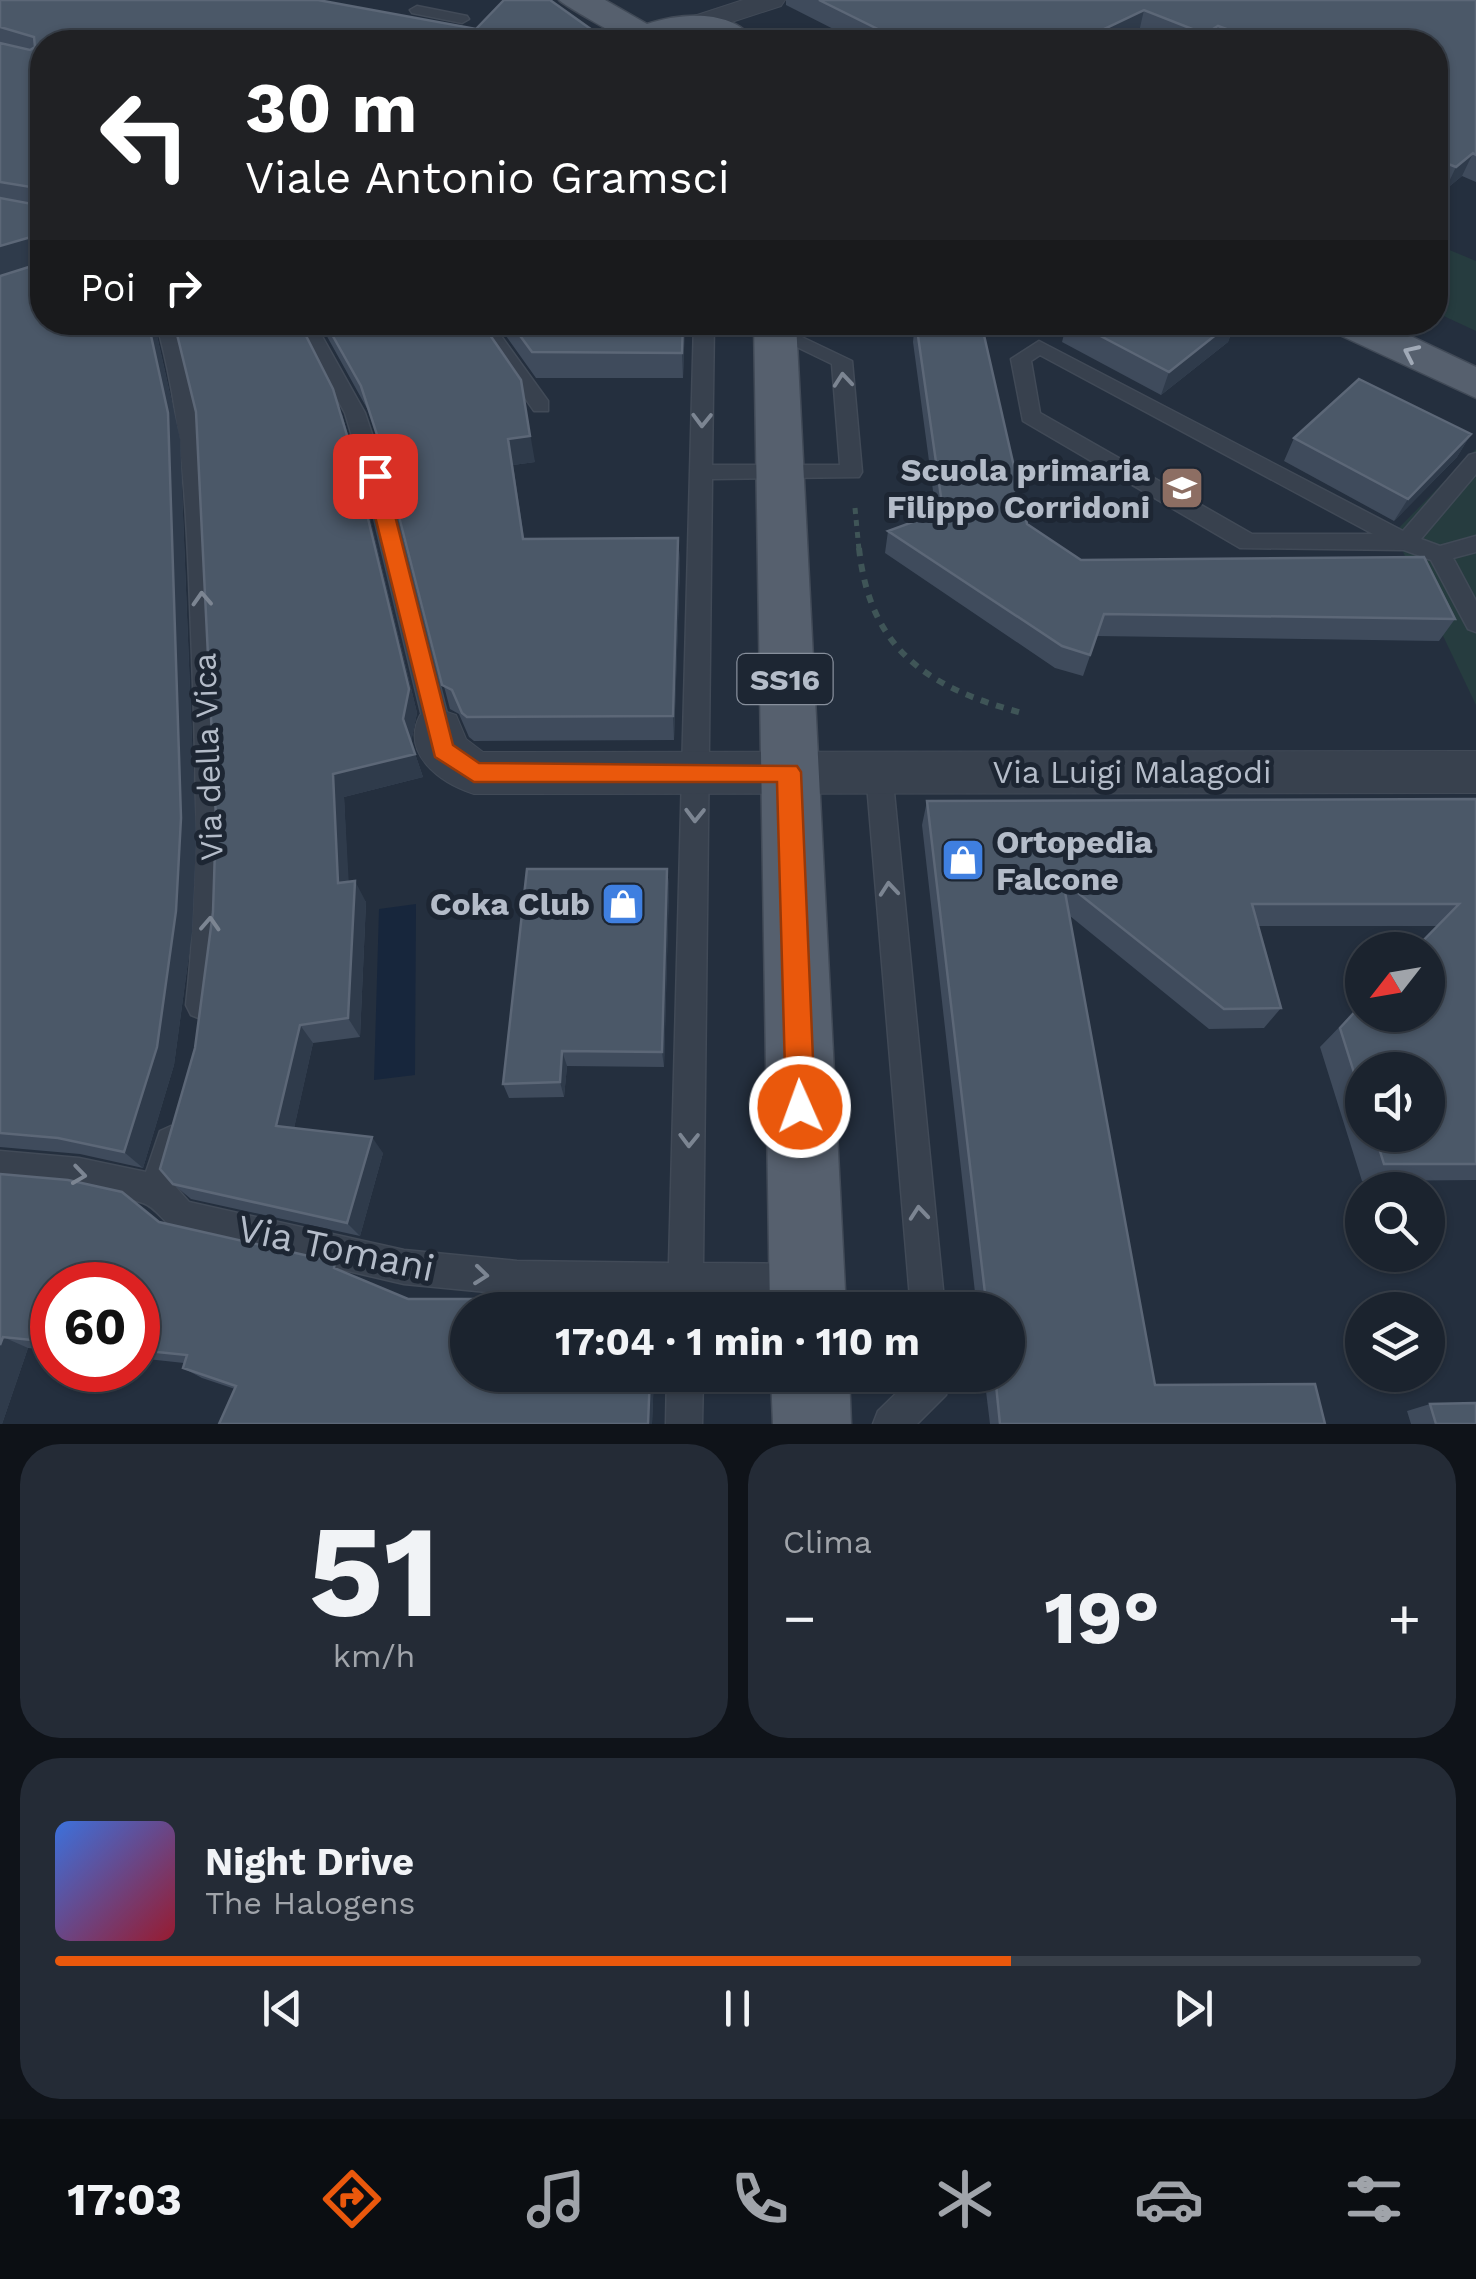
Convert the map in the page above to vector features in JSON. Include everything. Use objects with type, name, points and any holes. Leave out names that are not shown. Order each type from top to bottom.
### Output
[{"type":"main road","points":[[575,0],[598,8],[633,30]]},
{"type":"main road","points":[[650,2],[715,30]]},
{"type":"main road","points":[[661,30],[700,23]]},
{"type":"main road","name":"SS16","points":[[775,335],[807,1292]]},
{"type":"main road","points":[[1373,335],[1476,384]]},
{"type":"main road","points":[[811,1392],[812,1424]]},
{"type":"street","points":[[700,23],[771,0]]},
{"type":"street","name":"Via Luigi Malagodi","points":[[438,729],[443,751],[474,772],[1476,772]]},
{"type":"lane","points":[[417,10],[462,19]]},
{"type":"lane","name":"Via della Vica","points":[[167,335],[194,438],[212,822],[210,932],[198,1028]]},
{"type":"lane","points":[[311,335],[360,428],[438,729]]},
{"type":"lane","points":[[490,335],[542,406]]},
{"type":"lane","points":[[686,1292],[704,335]]},
{"type":"lane","points":[[701,472],[851,472],[842,360],[791,335]]},
{"type":"lane","points":[[1476,460],[1406,542],[1248,542],[1030,416],[1020,359],[1039,346],[1406,542],[1439,554],[1476,544]]},
{"type":"lane","points":[[1439,554],[1476,623]]},
{"type":"lane","points":[[878,772],[926,1292]]},
{"type":"lane","points":[[156,1190],[178,1119]]},
{"type":"lane","name":"Via Tomani","points":[[0,1167],[79,1174],[156,1190],[180,1216],[404,1267],[656,1292]]},
{"type":"lane","points":[[684,1392],[684,1424]]},
{"type":"lane","points":[[891,1424],[925,1392]]},
{"type":"path","points":[[851,472],[862,586],[879,627],[921,669],[972,700],[1041,717]]},
{"type":"green space","points":[[1448,249],[1476,261],[1476,331],[1448,318]]},
{"type":"green space","points":[[1476,449],[1476,705],[1394,533]]},
{"type":"water","points":[[416,904],[415,1075],[374,1080],[379,909]]},
{"type":"building","points":[[0,0],[318,0],[476,29],[504,0],[550,0],[592,30],[30,30],[30,36],[0,27]]},
{"type":"building","points":[[819,0],[1476,0],[1476,155],[1473,153],[1456,167],[1448,164],[1448,30],[1229,30],[1218,26],[1195,30],[1144,10],[1102,30],[880,30]]},
{"type":"building","points":[[0,43],[30,50],[30,187],[0,182]]},
{"type":"building","points":[[0,198],[30,204],[30,237],[0,246]]},
{"type":"building","points":[[30,267],[30,335],[151,335],[168,413],[181,818],[176,911],[157,1047],[124,1152],[58,1138],[0,1133],[0,276]]},
{"type":"building","points":[[177,335],[306,335],[333,389],[352,452],[409,689],[403,719],[415,754],[333,774],[338,883],[355,881],[348,1018],[300,1025],[276,1126],[372,1137],[347,1223],[173,1184],[160,1169],[195,1048],[213,912],[216,818],[196,412]]},
{"type":"building","points":[[332,335],[490,335],[521,380],[530,436],[508,439],[523,539],[678,538],[673,716],[467,717],[462,713],[452,690],[442,685],[382,450],[361,386]]},
{"type":"building","points":[[520,335],[683,335],[682,353],[532,352]]},
{"type":"building","points":[[918,335],[984,335],[1027,524],[1081,560],[1424,557],[1455,619],[1104,614],[1090,655],[1062,646],[888,531],[943,511]]},
{"type":"building","points":[[1099,335],[1216,335],[1169,372]]},
{"type":"building","points":[[1359,379],[1471,434],[1408,499],[1294,438]]},
{"type":"building","points":[[1476,799],[1476,1164],[1384,1164],[1380,1152],[1445,1152],[1445,1052],[1348,1052],[1340,1028],[1345,1023],[1345,1032],[1445,1032],[1445,932],[1432,932],[1459,904],[1252,904],[1281,1008],[1224,1009],[1063,881],[1155,1385],[1315,1384],[1325,1424],[1000,1424],[997,1392],[1025,1392],[1025,1292],[985,1292],[927,801]]},
{"type":"building","points":[[527,869],[667,869],[662,1052],[562,1051],[560,1082],[503,1084]]},
{"type":"building","points":[[0,1174],[68,1180],[122,1192],[159,1222],[335,1262],[334,1268],[408,1299],[450,1299],[450,1392],[649,1392],[648,1424],[219,1424],[236,1386],[183,1368],[187,1355],[160,1352],[160,1262],[30,1262],[30,1340],[3,1337],[0,1345]]},
{"type":"building","points":[[1476,1403],[1476,1424],[1436,1424],[1430,1404]]},
{"type":"place","name":"Scuola primaria Filippo Corridoni","points":[[1182,488]]},
{"type":"place","name":"Ortopedia Falcone","points":[[963,860]]},
{"type":"place","name":"Coka Club","points":[[623,904]]},
{"type":"route","points":[[375,476],[443,751],[474,772],[789,772],[800,1107]]}]
